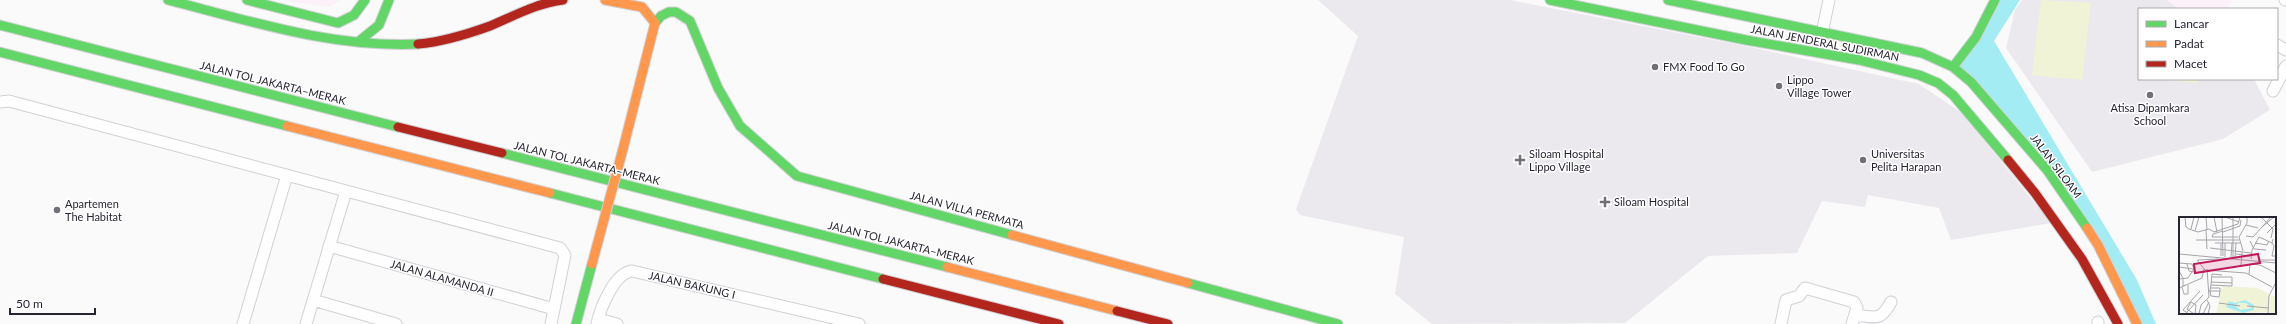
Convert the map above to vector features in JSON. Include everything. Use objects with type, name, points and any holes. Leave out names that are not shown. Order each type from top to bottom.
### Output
[{"type":"main road","points":[[168,0],[308,36],[393,45],[431,43],[489,26],[546,2],[563,0]]},
{"type":"main road","points":[[247,0],[338,23],[349,20],[358,15],[365,0]]},
{"type":"main road","points":[[358,42],[376,29],[382,22],[389,0]]},
{"type":"main road","name":"JALAN VILLA PERMATA","points":[[605,0],[642,8],[676,12],[690,21],[718,88],[740,126],[798,176],[1338,324]]},
{"type":"main road","name":"JALAN JENDERAL SUDIRMAN","points":[[1668,0],[1922,53]]},
{"type":"main road","points":[[1953,67],[1976,38],[1995,0]]},
{"type":"main road","name":"JALAN JENDERAL SUDIRMAN","points":[[1556,1],[1746,40],[1859,60],[1919,75],[1938,83],[1954,95],[2035,193],[2082,259],[2118,324]]},
{"type":"main road","points":[[642,8],[655,23]]},
{"type":"main road","points":[[576,324],[655,23],[661,16],[669,12]]},
{"type":"main road","name":"JALAN TOL JAKARTA–MERAK","points":[[0,26],[1168,324]]},
{"type":"main road","points":[[1822,33],[1831,42],[1854,52],[1859,60]]},
{"type":"main road","points":[[0,52],[1059,324]]},
{"type":"main road","name":"JALAN SILOAM","points":[[1922,53],[1953,67],[1988,101],[2047,170],[2098,245],[2137,324]]},
{"type":"street","points":[[1822,33],[1828,0]]},
{"type":"street","points":[[2273,91],[2286,66]]},
{"type":"street","points":[[0,102],[9,101],[560,248],[565,255],[551,324]]},
{"type":"street","points":[[244,324],[286,174]]},
{"type":"street","points":[[306,324],[346,191]]},
{"type":"street","name":"JALAN ALAMANDA II","points":[[329,246],[554,309]]},
{"type":"street","name":"JALAN BAKUNG I","points":[[597,322],[610,290],[622,274],[632,271],[817,319],[859,324]]},
{"type":"street","points":[[1781,324],[1786,300],[1799,296],[1805,288],[1854,302],[1857,304],[1853,319],[1879,317],[1884,315],[1891,302]]},
{"type":"street","points":[[313,300],[396,324]]},
{"type":"street","points":[[597,322],[617,324]]},
{"type":"shaded area","points":[[279,0],[340,0],[330,7]]},
{"type":"shaded area","name":"Siloam Hospital Lippo Village","points":[[1318,0],[1510,0],[1750,47],[1919,84],[1962,113],[2051,223],[1951,240],[1939,208],[1868,195],[1865,207],[1822,201],[1797,253],[1708,256],[1625,323],[1432,324],[1395,294],[1404,237],[1300,215],[1296,209],[1358,36]]},
{"type":"shaded area","name":"Atisa Dipamkara School","points":[[2022,0],[2167,0],[2177,8],[2138,8],[2138,80],[2255,80],[2270,110],[2223,139],[2092,172],[2006,48],[2015,10]]},
{"type":"shaded area","points":[[2167,0],[2232,0],[2228,8],[2177,8]]},
{"type":"green space","points":[[2041,0],[2091,3],[2082,80],[2032,75]]},
{"type":"green space","points":[[2169,80],[2197,80],[2197,83]]},
{"type":"water","points":[[1997,0],[2020,0],[1994,41],[2137,280],[2156,324],[2139,324],[2102,245],[1956,67]]},
{"type":"traffic: fast","points":[[168,0],[260,24],[323,37],[354,42],[418,44]]},
{"type":"traffic: fast","points":[[247,0],[338,23],[354,15],[365,0]]},
{"type":"traffic: fast","points":[[358,42],[379,25],[389,0]]},
{"type":"traffic: fast","points":[[1550,0],[1746,40],[1859,60],[1919,75],[1938,83],[1953,95],[2008,160]]},
{"type":"traffic: fast","points":[[1668,0],[1922,53],[1953,67],[1971,82],[2047,170],[2087,228]]},
{"type":"traffic: fast","points":[[1953,67],[1976,37],[1995,0]]},
{"type":"traffic: fast","points":[[655,23],[661,16],[669,12],[676,12],[690,21],[718,88],[740,126],[797,176],[1012,235]]},
{"type":"traffic: fast","points":[[0,25],[398,127]]},
{"type":"traffic: fast","points":[[0,52],[287,126]]},
{"type":"traffic: fast","points":[[502,153],[947,267]]},
{"type":"traffic: fast","points":[[550,193],[883,279]]},
{"type":"traffic: fast","points":[[576,324],[592,264]]},
{"type":"traffic: fast","points":[[1188,283],[1338,324]]},
{"type":"traffic: slow","points":[[605,0],[642,7],[655,23],[623,149]]},
{"type":"traffic: slow","points":[[287,126],[550,193]]},
{"type":"traffic: slow","points":[[592,264],[623,149]]},
{"type":"traffic: slow","points":[[2087,228],[2098,245],[2137,324]]},
{"type":"traffic: slow","points":[[1012,235],[1188,283]]},
{"type":"traffic: slow","points":[[947,267],[1117,311]]},
{"type":"traffic: jam","points":[[418,44],[445,40],[464,35],[535,7],[563,0]]},
{"type":"traffic: jam","points":[[398,127],[502,153]]},
{"type":"traffic: jam","points":[[2008,160],[2035,193],[2082,259],[2118,324]]},
{"type":"traffic: jam","points":[[883,279],[1059,324]]},
{"type":"traffic: jam","points":[[1117,311],[1168,324]]},
{"type":"place","name":"FMX Food To Go","points":[[1655,67]]},
{"type":"place","name":"Lippo Village Tower","points":[[1779,86]]},
{"type":"place","name":"Atisa Dipamkara School","points":[[2150,95]]},
{"type":"place","name":"Siloam Hospital Lippo Village","points":[[1520,160]]},
{"type":"place","name":"Universitas Pelita Harapan","points":[[1863,160]]},
{"type":"place","name":"Siloam Hospital","points":[[1605,202]]},
{"type":"place","name":"Apartemen The Habitat","points":[[57,210]]}]
